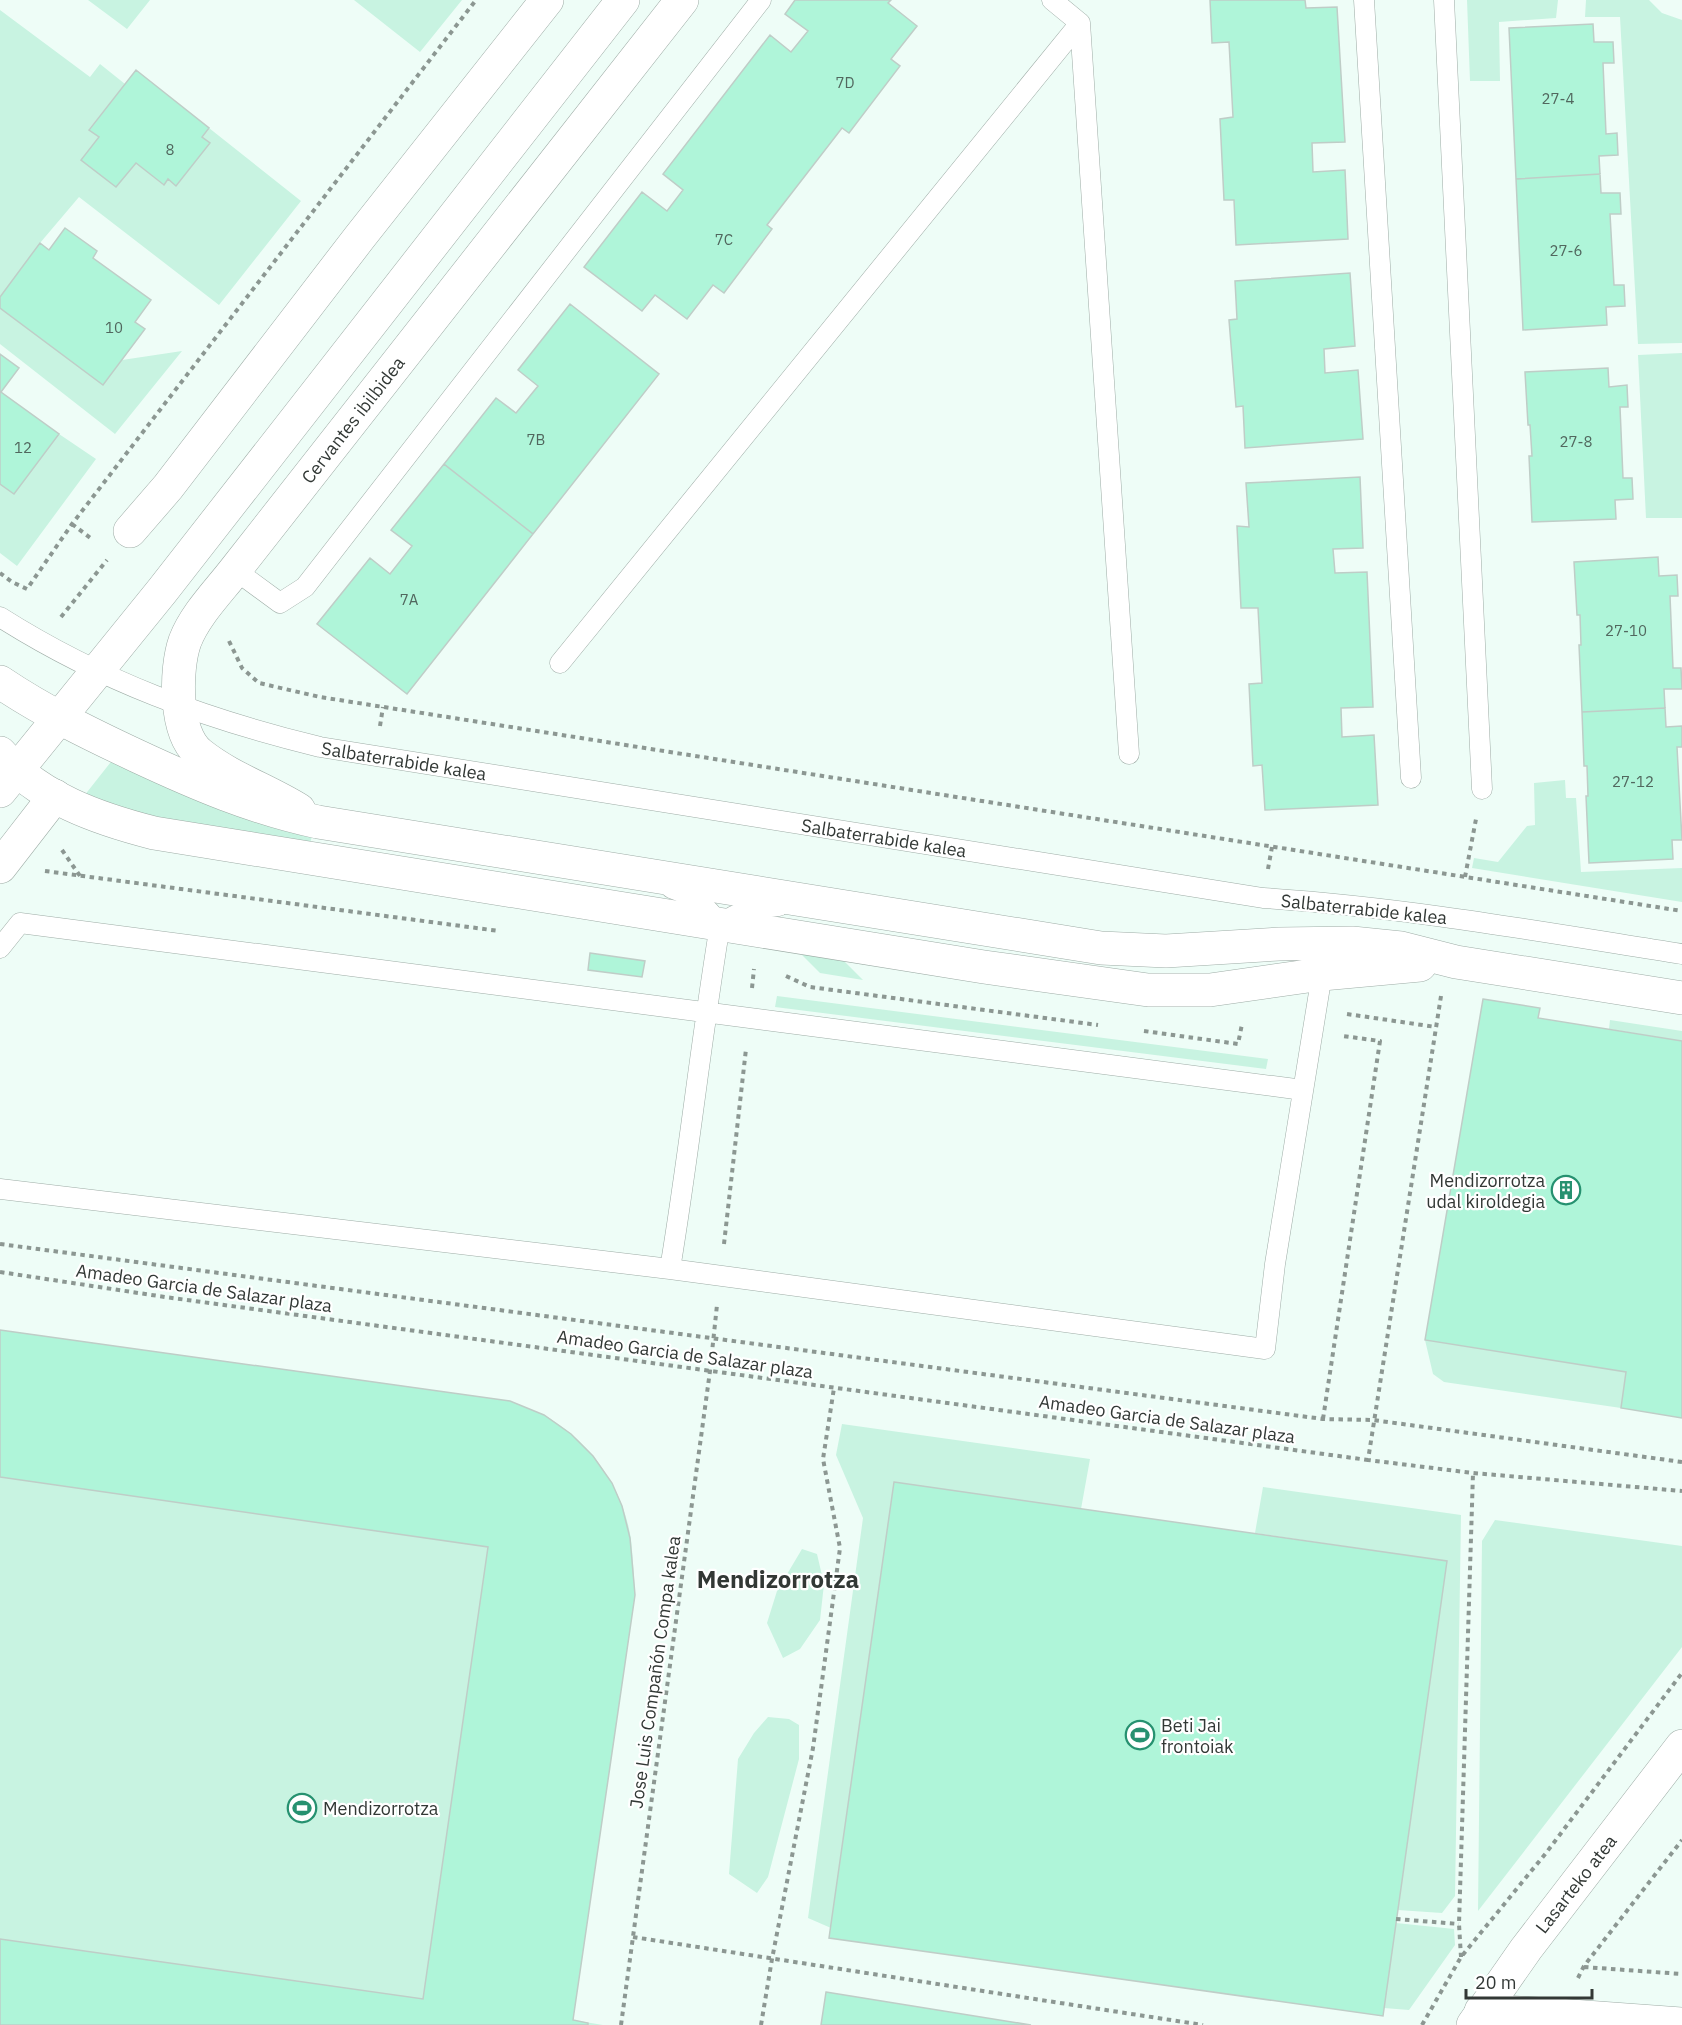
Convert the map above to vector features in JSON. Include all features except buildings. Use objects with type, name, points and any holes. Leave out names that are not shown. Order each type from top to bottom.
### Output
[{"type":"street","points":[[130,531],[168,487],[358,238],[547,0]]},
{"type":"street","points":[[5,772],[60,717],[97,671],[623,0]]},
{"type":"street","name":"Cervantes ibilbidea","points":[[318,822],[287,802],[231,774],[198,753],[185,733],[179,706],[178,684],[185,642],[198,619],[235,570],[682,0]]},
{"type":"street","name":"Salbaterrabide kalea","points":[[0,682],[105,741],[213,791],[279,813],[318,822],[1101,948],[1174,951],[1279,944],[1352,943],[1401,948],[1449,974]]},
{"type":"street","name":"Salbaterrabide kalea","points":[[5,772],[97,816],[154,833],[984,967],[1148,990],[1210,990],[1322,974],[1449,974],[1682,998]]},
{"type":"street","points":[[0,867],[55,796]]},
{"type":"street","name":"Lasarteko atea","points":[[1477,2018],[1526,1949],[1682,1746]]},
{"type":"street","points":[[1477,2018],[1558,2015],[1682,2024]]},
{"type":"lane","points":[[235,570],[280,603],[305,587],[761,0]]},
{"type":"lane","points":[[1052,0],[1080,23],[1129,754]]},
{"type":"lane","points":[[1364,0],[1411,778]]},
{"type":"lane","points":[[1444,0],[1482,789]]},
{"type":"lane","points":[[560,663],[1080,23]]},
{"type":"lane","name":"Salbaterrabide kalea","points":[[0,617],[41,642],[97,671],[179,706],[248,729],[320,747],[1263,898],[1387,909],[1456,918],[1682,954]]},
{"type":"lane","points":[[623,871],[687,893],[708,908],[720,925]]},
{"type":"lane","points":[[670,1269],[720,925],[734,914],[755,908],[827,903]]},
{"type":"lane","points":[[0,948],[20,923],[1303,1090]]},
{"type":"lane","points":[[0,1189],[670,1269],[1265,1349],[1275,1264],[1322,974]]},
{"type":"path","points":[[0,573],[27,589],[72,524],[476,0]]},
{"type":"path","points":[[41,642],[130,531]]},
{"type":"path","points":[[230,642],[242,668],[259,683],[320,697],[1682,911]]},
{"type":"path","points":[[1465,877],[1482,789]]},
{"type":"path","name":"Jose Luis Compañón Compa kalea","points":[[621,2025],[710,1371],[755,962]]},
{"type":"path","points":[[1368,1460],[1449,974]]},
{"type":"path","points":[[1313,1030],[1380,1041],[1323,1419]]},
{"type":"path","points":[[0,1244],[1323,1419],[1373,1420],[1682,1462]]},
{"type":"path","name":"Amadeo Garcia de Salazar plaza","points":[[0,1272],[165,1297],[1368,1460],[1473,1473],[1682,1491]]},
{"type":"path","points":[[761,2025],[813,1748],[840,1548],[823,1459],[834,1388]]},
{"type":"path","points":[[1461,1957],[1459,1924],[1473,1473]]},
{"type":"path","points":[[1422,2025],[1461,1957],[1546,1853],[1682,1673]]},
{"type":"path","points":[[1558,2015],[1584,1966],[1682,1840]]},
{"type":"path","points":[[1396,1919],[1459,1924]]},
{"type":"path","points":[[633,1937],[1203,2025]]},
{"type":"path","points":[[1584,1966],[1682,1974]]},
{"type":"green space","points":[[88,0],[150,0],[127,29]]},
{"type":"green space","points":[[354,0],[462,0],[420,52]]},
{"type":"green space","points":[[1467,0],[1558,0],[1556,18],[1499,22],[1500,81],[1470,81]]},
{"type":"green space","points":[[1586,0],[1649,0],[1662,13],[1682,20],[1682,343],[1638,344],[1620,17],[1585,17]]},
{"type":"green space","points":[[0,10],[90,77],[100,64],[125,84],[89,129],[99,137],[116,187],[136,163],[163,185],[168,179],[177,185],[210,143],[202,137],[209,128],[301,201],[219,305],[79,197],[40,243],[0,297]]},
{"type":"green space","points":[[0,308],[103,385],[122,360],[182,351],[115,434],[0,344]]},
{"type":"green space","points":[[1682,353],[1682,518],[1646,518],[1638,355]]},
{"type":"green space","points":[[59,434],[96,459],[17,566],[0,553],[0,484],[14,494]]},
{"type":"green space","points":[[114,758],[312,836],[310,844],[164,823],[84,796]]},
{"type":"green space","points":[[1565,780],[1566,798],[1576,798],[1581,872],[1682,868],[1682,902],[1472,868],[1474,858],[1498,862],[1527,826],[1535,825],[1534,783]]},
{"type":"green space","points":[[796,949],[839,956],[863,980],[820,973]]},
{"type":"green space","points":[[777,996],[1268,1059],[1266,1069],[775,1007]]},
{"type":"green space","points":[[1610,1020],[1682,1031],[1682,1041],[1609,1029]]},
{"type":"green space","name":"Mendizorrotza","points":[[0,1330],[510,1401],[544,1415],[560,1425],[589,1452],[602,1467],[621,1502],[631,1540],[635,1595],[573,2020],[603,2025],[0,2025]]},
{"type":"green space","points":[[1425,1340],[1626,1372],[1621,1408],[1444,1382],[1433,1374]]},
{"type":"green space","points":[[842,1424],[1090,1459],[1081,1509],[894,1483],[831,1928],[808,1918],[863,1518],[836,1455]]},
{"type":"green space","points":[[1263,1487],[1461,1515],[1455,1896],[1442,1913],[1398,1910],[1447,1561],[1255,1533]]},
{"type":"green space","points":[[1495,1520],[1682,1546],[1682,1647],[1478,1911],[1482,1541]]},
{"type":"green space","points":[[802,1549],[817,1554],[824,1584],[820,1620],[800,1649],[783,1658],[767,1623],[777,1591]]},
{"type":"green space","points":[[768,1717],[789,1719],[799,1725],[799,1759],[768,1877],[757,1893],[729,1874],[738,1759],[754,1733]]},
{"type":"green space","points":[[1396,1923],[1454,1929],[1455,1945],[1409,2010],[1384,2008]]},
{"type":"place","name":"Mendizorrotza udal kiroldegia","points":[[1566,1190]]},
{"type":"place","name":"Beti Jai frontoiak","points":[[1140,1735]]},
{"type":"place","name":"Mendizorrotza","points":[[302,1808]]},
{"type":"district","name":"Mendizorrotza","points":[[778,1579]]}]
